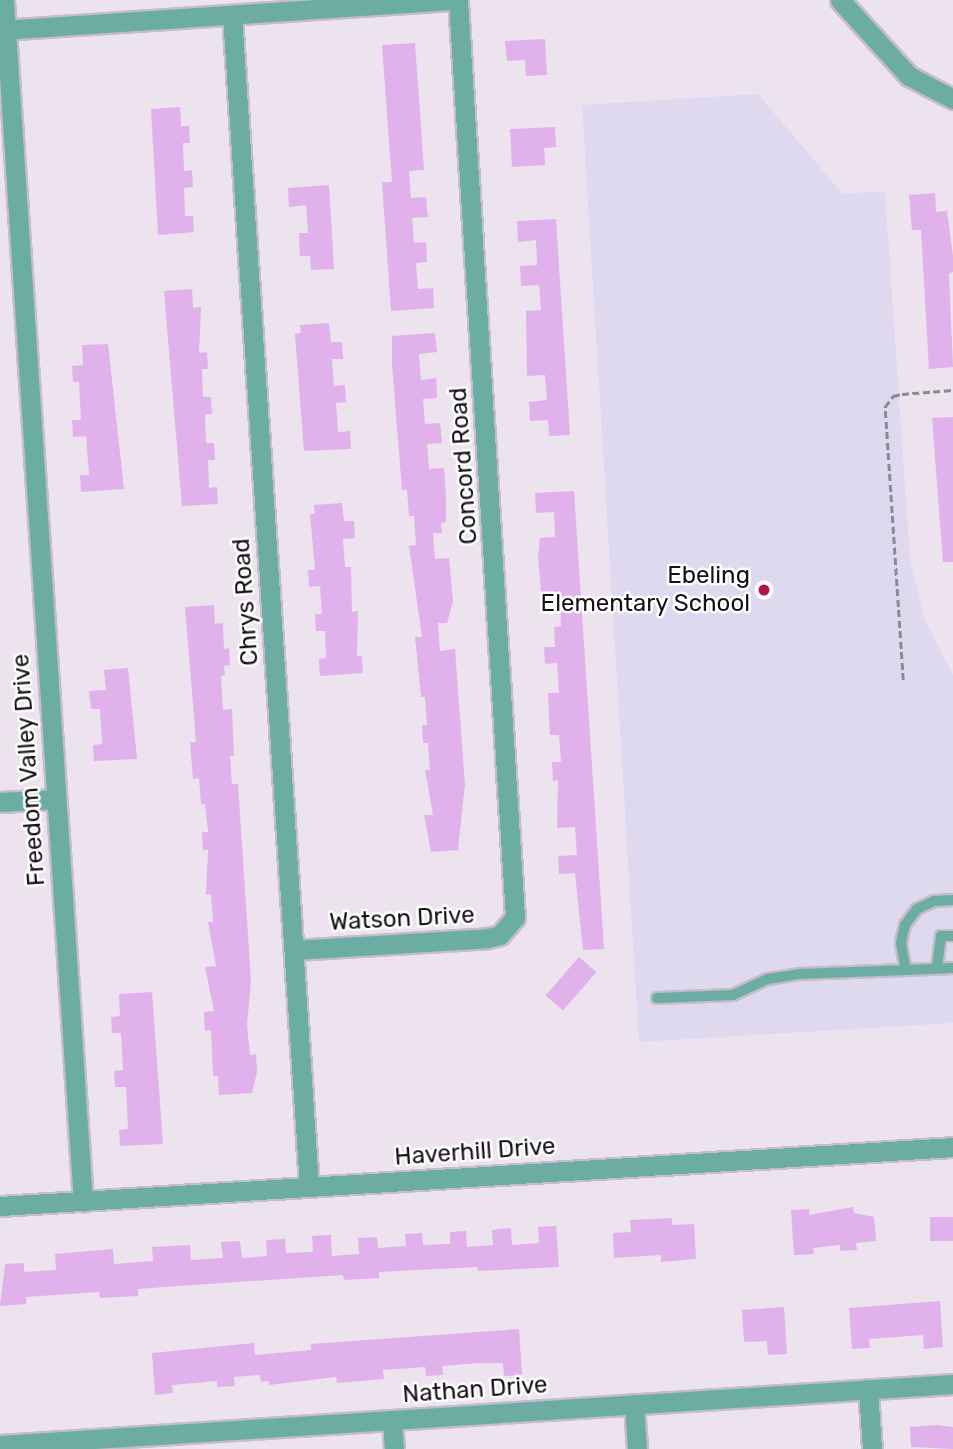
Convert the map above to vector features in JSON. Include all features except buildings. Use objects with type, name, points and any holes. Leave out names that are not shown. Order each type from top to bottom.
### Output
[{"type":"street","name":"Freedom Valley Drive","points":[[4,0],[3,30],[83,1202]]},
{"type":"street","points":[[3,30],[455,0]]},
{"type":"street","name":"Concord Road","points":[[455,0],[517,904],[510,927]]},
{"type":"street","points":[[840,0],[909,76],[953,99]]},
{"type":"street","name":"Chrys Road","points":[[232,15],[309,1186]]},
{"type":"street","points":[[0,802],[56,799]]},
{"type":"street","name":"Watson Drive","points":[[294,950],[488,939],[510,927]]},
{"type":"street","name":"Haverhill Drive","points":[[0,1206],[953,1147]]},
{"type":"street","name":"Nathan Drive","points":[[0,1445],[166,1442],[392,1420],[953,1384]]},
{"type":"street","points":[[868,1389],[872,1449]]},
{"type":"street","points":[[634,1404],[637,1449]]},
{"type":"street","points":[[392,1420],[394,1449]]},
{"type":"lane","points":[[906,970],[901,943],[905,925],[917,909],[933,901],[953,901]]},
{"type":"lane","points":[[937,968],[942,936],[953,936]]},
{"type":"lane","points":[[657,998],[733,995],[768,978],[799,974],[953,968]]},
{"type":"path","points":[[903,680],[885,407],[893,396],[953,390]]},
{"type":"shaded area","name":"Ebeling Elementary School","points":[[758,94],[842,193],[885,192],[910,560],[925,620],[953,675],[953,1023],[639,1042],[582,105]]},
{"type":"place","name":"Ebeling Elementary School","points":[[764,590]]}]
